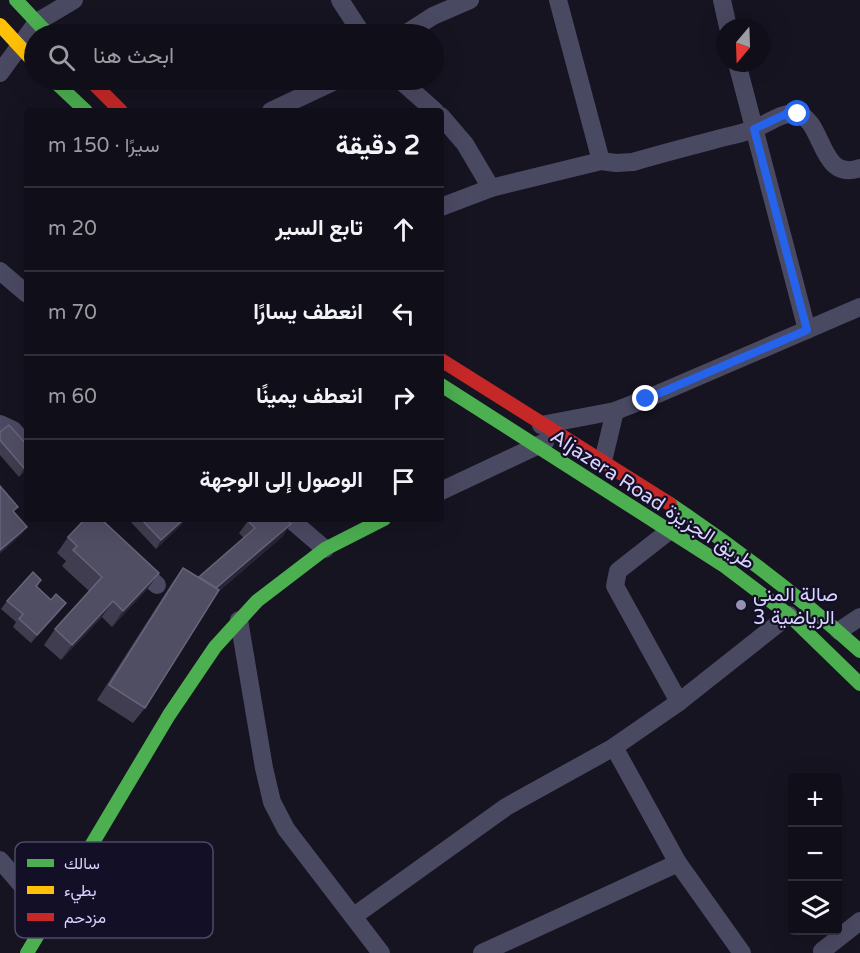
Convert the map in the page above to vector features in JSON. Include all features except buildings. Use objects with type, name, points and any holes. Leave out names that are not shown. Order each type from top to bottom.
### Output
[{"type":"main road","points":[[16,0],[39,24]]},
{"type":"main road","points":[[0,24],[24,52]]},
{"type":"main road","points":[[64,90],[83,108]]},
{"type":"main road","points":[[100,90],[118,108]]},
{"type":"main road","name":"Aljazera Road طريق الجزيزة","points":[[444,362],[724,540],[784,584],[860,651]]},
{"type":"main road","name":"Aljazera Road طريق الجزيزة","points":[[444,388],[723,566],[789,615],[860,684]]},
{"type":"main road","points":[[94,842],[169,715],[215,646],[257,601],[325,549],[378,522]]},
{"type":"main road","points":[[27,953],[36,938]]},
{"type":"street","points":[[47,24],[74,0]]},
{"type":"street","points":[[340,0],[356,24]]},
{"type":"street","points":[[421,24],[470,0]]},
{"type":"street","points":[[558,0],[601,161]]},
{"type":"street","points":[[722,0],[726,18]]},
{"type":"street","points":[[0,73],[24,45]]},
{"type":"street","points":[[739,72],[807,330]]},
{"type":"street","points":[[277,108],[316,90]]},
{"type":"street","points":[[411,90],[432,108]]},
{"type":"street","points":[[444,206],[492,188],[601,161],[633,162],[754,129],[786,114],[798,114],[806,118],[832,164],[841,170],[850,171],[860,168]]},
{"type":"street","points":[[444,120],[465,144],[492,188]]},
{"type":"street","points":[[0,271],[24,291]]},
{"type":"street","points":[[541,424],[615,411],[860,307]]},
{"type":"street","points":[[603,461],[615,411]]},
{"type":"street","points":[[0,424],[13,430],[24,443]]},
{"type":"street","points":[[444,490],[538,447],[557,434]]},
{"type":"street","points":[[294,522],[325,549]]},
{"type":"street","points":[[669,531],[618,571],[615,586],[678,702]]},
{"type":"street","points":[[126,556],[158,585]]},
{"type":"street","points":[[354,916],[506,807],[614,747],[678,702],[789,615]]},
{"type":"street","points":[[839,631],[860,617]]},
{"type":"street","points":[[239,620],[264,768],[272,801],[286,829],[381,953]]},
{"type":"street","points":[[614,747],[678,863],[742,953]]},
{"type":"street","points":[[0,860],[15,877]]},
{"type":"street","points":[[482,953],[678,863]]},
{"type":"street","points":[[822,951],[860,921]]},
{"type":"traffic: fast","points":[[16,0],[39,24]]},
{"type":"traffic: fast","points":[[64,90],[83,108]]},
{"type":"traffic: fast","points":[[444,387],[723,565],[789,615],[860,684]]},
{"type":"traffic: fast","points":[[670,504],[768,574],[860,651]]},
{"type":"traffic: fast","points":[[93,842],[169,715],[215,647],[257,601],[325,549],[378,522]]},
{"type":"traffic: fast","points":[[27,953],[36,938]]},
{"type":"traffic: slow","points":[[0,25],[24,51]]},
{"type":"traffic: jam","points":[[100,90],[118,108]]},
{"type":"traffic: jam","points":[[444,362],[670,504]]},
{"type":"place","name":"صالة المنى الرياضية 3","points":[[741,605]]},
{"type":"route","points":[[646,399],[807,330],[754,129],[786,114],[798,114]]}]
